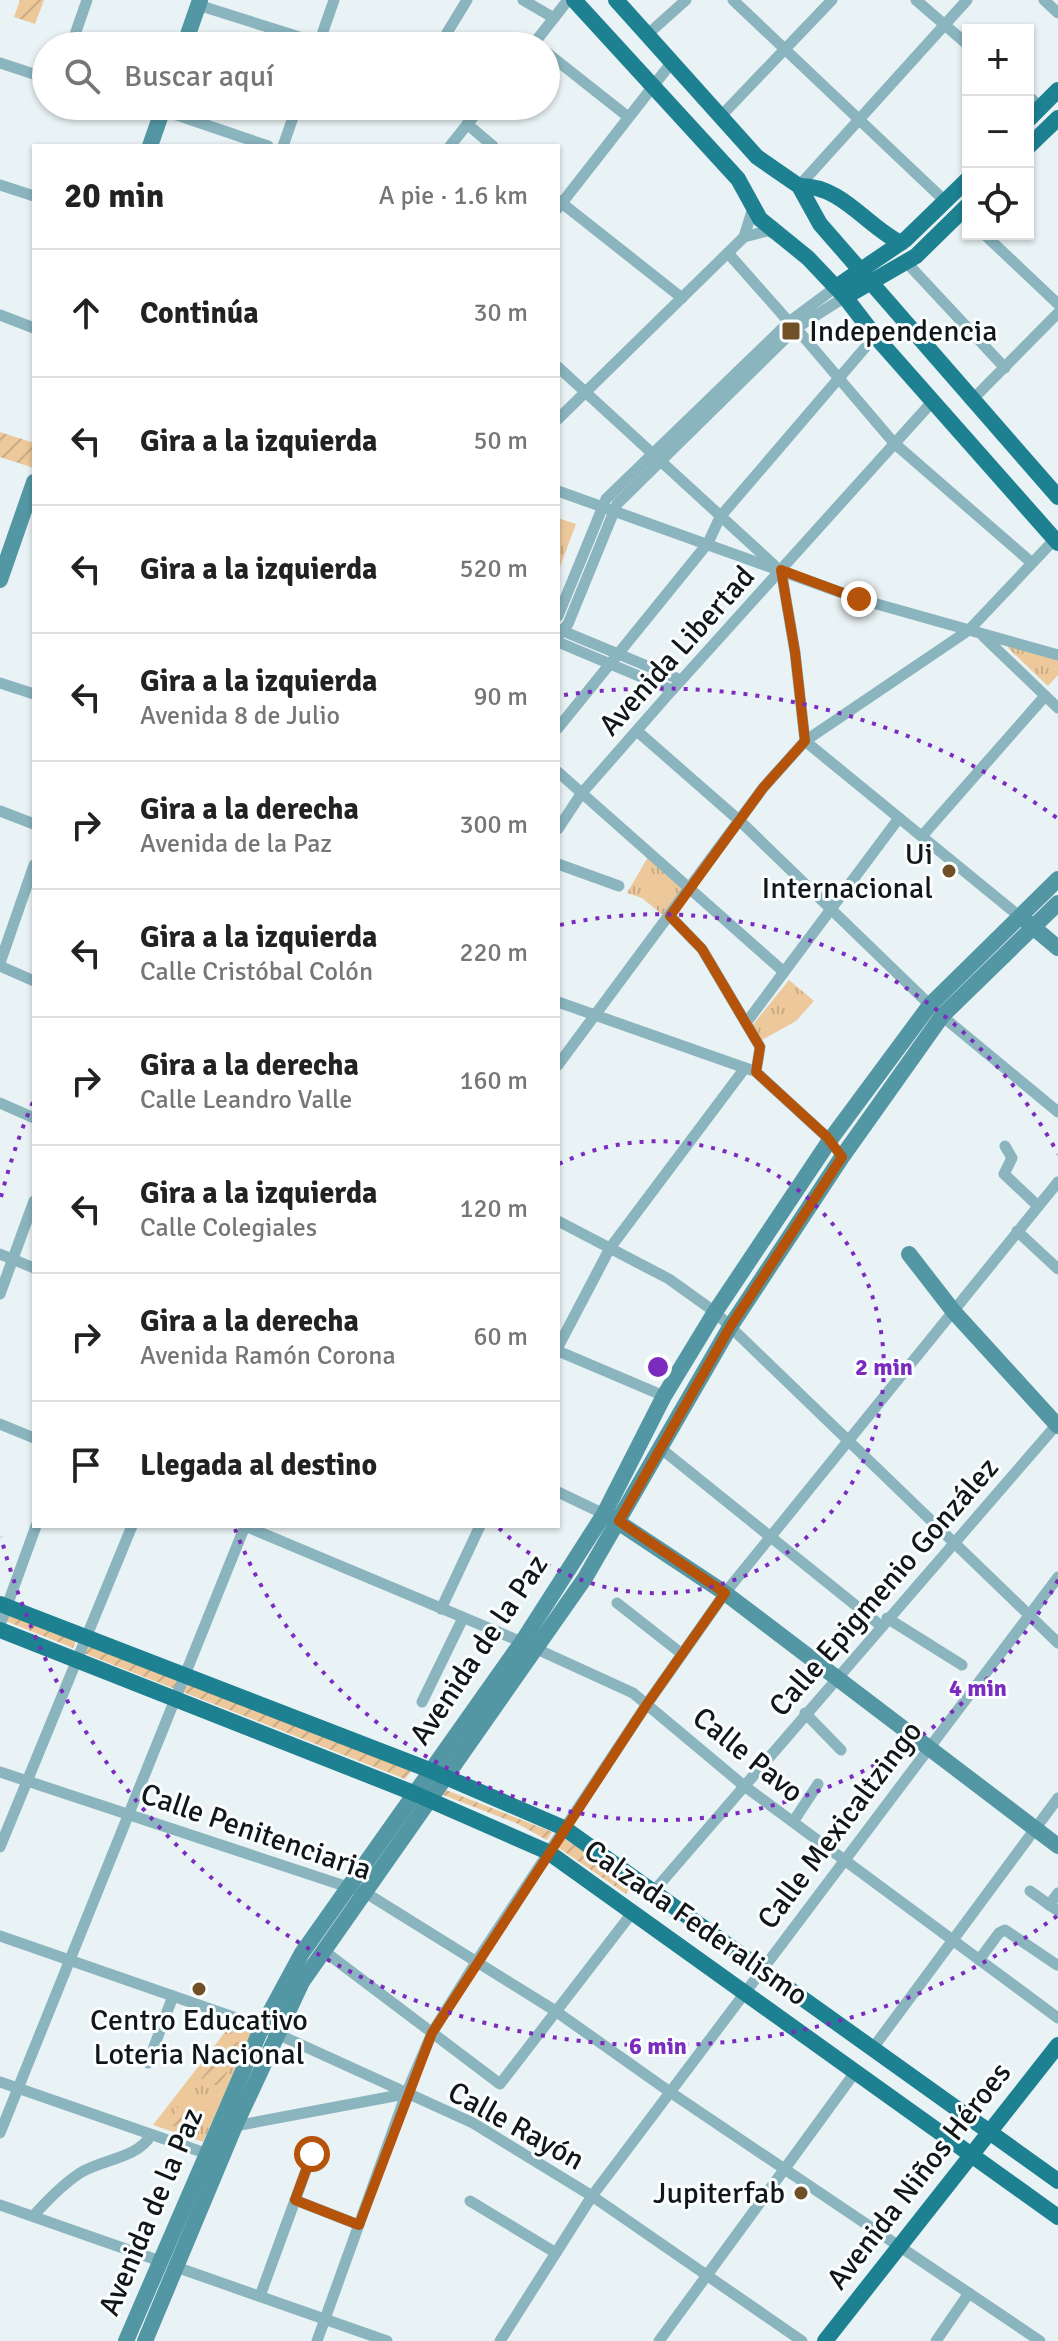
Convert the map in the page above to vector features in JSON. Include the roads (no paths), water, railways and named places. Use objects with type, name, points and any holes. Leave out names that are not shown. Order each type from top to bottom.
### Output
[{"type":"main road","points":[[571,0],[738,179],[753,207],[777,234],[808,258],[841,292],[875,336],[1056,541]]},
{"type":"main road","points":[[616,0],[757,157],[799,186],[820,224],[971,401],[1058,497]]},
{"type":"main road","points":[[1034,102],[1058,90]]},
{"type":"main road","points":[[1034,141],[1057,119]]},
{"type":"main road","points":[[841,292],[860,270],[901,243],[962,185]]},
{"type":"main road","points":[[799,186],[811,186],[844,200],[883,234],[901,243]]},
{"type":"main road","points":[[841,292],[871,284],[907,263],[962,215]]},
{"type":"main road","name":"Calzada Federalismo","points":[[3,1606],[185,1676],[431,1785],[548,1852],[1058,2217]]},
{"type":"main road","name":"Calzada Federalismo","points":[[0,1628],[176,1699],[560,1826],[1058,2181]]},
{"type":"main road","name":"Avenida Niños Héroes","points":[[825,2341],[1058,2045]]},
{"type":"street","points":[[76,32],[87,0]]},
{"type":"street","points":[[325,32],[334,0]]},
{"type":"street","points":[[448,32],[467,0]]},
{"type":"street","points":[[523,0],[554,18]]},
{"type":"street","points":[[544,32],[571,0]]},
{"type":"street","points":[[648,34],[686,0]]},
{"type":"street","points":[[733,0],[945,201]]},
{"type":"street","points":[[721,116],[832,0]]},
{"type":"street","points":[[916,0],[962,40]]},
{"type":"street","points":[[799,186],[967,0]]},
{"type":"street","points":[[1044,0],[1058,13]]},
{"type":"street","points":[[189,32],[199,3],[284,32]]},
{"type":"street","points":[[560,202],[672,62]]},
{"type":"street","points":[[0,63],[32,73]]},
{"type":"street","points":[[560,63],[627,116]]},
{"type":"street","points":[[151,144],[159,120]]},
{"type":"street","points":[[196,120],[262,144]]},
{"type":"street","points":[[284,144],[292,120]]},
{"type":"street","points":[[452,144],[470,120]]},
{"type":"street","points":[[467,124],[491,144]]},
{"type":"street","points":[[0,185],[32,195]]},
{"type":"street","points":[[560,204],[682,298]]},
{"type":"street","points":[[560,417],[744,237],[753,207]]},
{"type":"street","points":[[744,237],[767,231],[777,234]]},
{"type":"street","points":[[990,240],[1058,304]]},
{"type":"street","points":[[728,253],[894,443],[1032,563]]},
{"type":"street","points":[[907,263],[1005,368]]},
{"type":"street","points":[[560,612],[609,508],[654,456],[792,325],[841,292]]},
{"type":"street","points":[[971,401],[1058,313]]},
{"type":"street","points":[[0,315],[32,327]]},
{"type":"street","points":[[560,726],[708,543],[720,517],[875,336]]},
{"type":"street","points":[[560,369],[781,570],[797,666],[805,741],[1058,948]]},
{"type":"street","name":"Avenida Libertad","points":[[560,826],[581,794],[672,690],[932,402]]},
{"type":"street","points":[[0,580],[32,488]]},
{"type":"street","points":[[560,492],[859,599],[1058,655]]},
{"type":"street","points":[[560,631],[609,508]]},
{"type":"street","points":[[560,1062],[593,1014],[741,822],[763,788],[805,741],[974,631],[1032,563],[1056,541]]},
{"type":"street","points":[[974,631],[1058,708]]},
{"type":"street","points":[[560,634],[619,654],[681,680]]},
{"type":"street","points":[[560,635],[611,665],[672,690]]},
{"type":"street","points":[[0,683],[32,693]]},
{"type":"street","points":[[922,836],[1045,696]]},
{"type":"street","points":[[637,731],[741,822],[936,1010],[1058,1112]]},
{"type":"street","points":[[560,774],[784,972]]},
{"type":"street","points":[[0,811],[32,823]]},
{"type":"street","points":[[746,1023],[899,818]]},
{"type":"street","points":[[560,865],[619,886]]},
{"type":"street","points":[[32,871],[0,965],[32,980]]},
{"type":"street","name":"Avenida de la Paz","points":[[612,1518],[664,1396],[715,1312],[830,1140],[936,1010],[1019,916],[1058,879]]},
{"type":"street","name":"Avenida de la Paz","points":[[126,2341],[168,2264],[235,2126],[269,2030],[302,1953],[350,1885],[431,1785],[530,1645],[659,1447],[730,1327],[936,1010],[1058,903]]},
{"type":"street","points":[[560,1345],[610,1248],[750,1070],[760,1047],[702,949],[670,916]]},
{"type":"street","points":[[560,1003],[750,1070],[830,1140],[842,1157]]},
{"type":"street","points":[[0,1103],[32,1117]]},
{"type":"street","points":[[1005,1146],[1012,1158],[1004,1174],[1038,1206]]},
{"type":"street","points":[[317,2341],[406,2094],[432,2033],[548,1852],[560,1826],[725,1593],[1058,1182]]},
{"type":"street","points":[[0,1294],[32,1206]]},
{"type":"street","points":[[560,1222],[669,1279],[715,1312],[847,1444],[1058,1643]]},
{"type":"street","points":[[1017,1231],[1058,1269]]},
{"type":"street","points":[[0,1254],[32,1267]]},
{"type":"street","points":[[909,1254],[954,1312],[1058,1424]]},
{"type":"street","points":[[560,1350],[664,1396]]},
{"type":"street","points":[[0,1424],[32,1437]]},
{"type":"street","name":"Calle Epigmenio González","points":[[653,1892],[1058,1424]]},
{"type":"street","points":[[659,1447],[770,1538],[884,1622],[962,1665]]},
{"type":"street","points":[[560,1493],[612,1518],[725,1593],[1058,1846]]},
{"type":"street","points":[[0,1628],[3,1606],[35,1528]]},
{"type":"street","points":[[0,1847],[131,1528]]},
{"type":"street","points":[[0,2133],[244,1528]]},
{"type":"street","points":[[441,1609],[479,1528]]},
{"type":"street","name":"Calle Pavo","points":[[265,1530],[624,1688],[743,1785],[1058,2018]]},
{"type":"street","name":"Calle Mexicaltzingo","points":[[500,2341],[592,2196],[1058,1577]]},
{"type":"street","points":[[617,1603],[682,1654]]},
{"type":"street","points":[[422,1702],[463,1618]]},
{"type":"street","points":[[805,1713],[841,1750]]},
{"type":"street","name":"Calle Penitenciaria","points":[[0,1772],[350,1885],[366,1893],[478,1959],[1040,2341]]},
{"type":"street","points":[[793,1822],[818,1784]]},
{"type":"street","name":"Avenida de la Paz","points":[[145,2341],[205,2153],[269,2030],[366,1893],[431,1785]]},
{"type":"street","points":[[873,2048],[1058,1798]]},
{"type":"street","points":[[1030,1891],[1054,1908],[1058,1893]]},
{"type":"street","points":[[324,1951],[500,2084],[554,2010],[632,1913]]},
{"type":"street","points":[[979,1960],[999,1933],[1005,1930],[1057,1965]]},
{"type":"street","name":"Calle Rayón","points":[[0,1936],[269,2030],[502,2138],[592,2196],[802,2341]]},
{"type":"street","points":[[148,2063],[173,1996]]},
{"type":"street","points":[[659,2341],[856,2071]]},
{"type":"street","points":[[0,2082],[205,2153]]},
{"type":"street","points":[[235,2126],[406,2094]]},
{"type":"street","points":[[33,2216],[82,2171],[135,2151],[146,2145],[151,2135]]},
{"type":"street","points":[[260,2296],[312,2154]]},
{"type":"street","points":[[295,2200],[359,2225]]},
{"type":"street","points":[[470,2201],[556,2253]]},
{"type":"street","points":[[0,2205],[387,2341]]},
{"type":"street","points":[[936,2341],[969,2293]]},
{"type":"place","name":"Independencia","points":[[791,331]]},
{"type":"place","name":"Ui Internacional","points":[[949,871]]},
{"type":"place","name":"Centro Educativo Loteria Nacional","points":[[199,1989]]},
{"type":"place","name":"Jupiterfab","points":[[801,2193]]}]
